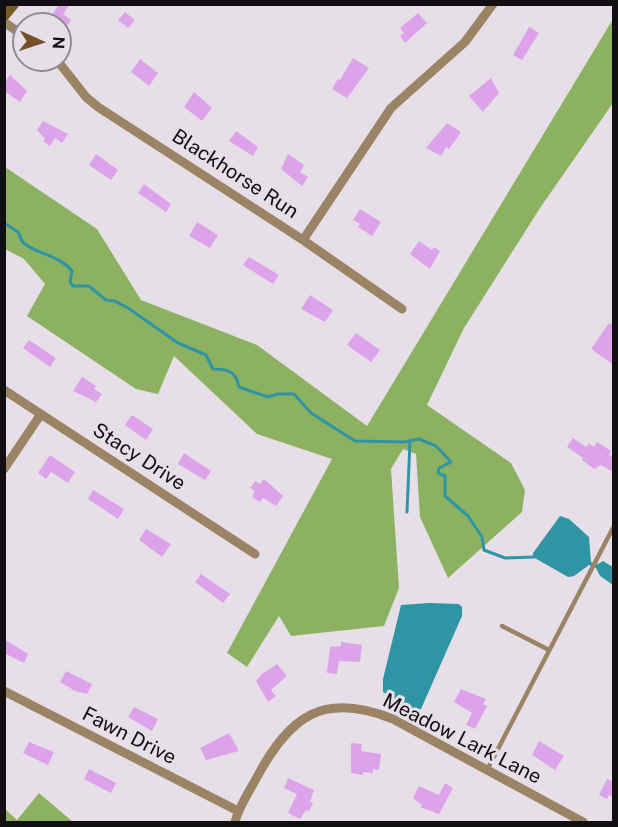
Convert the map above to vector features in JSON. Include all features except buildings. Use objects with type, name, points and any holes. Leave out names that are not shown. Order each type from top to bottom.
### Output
[{"type":"street","points":[[4,15],[13,4]]},
{"type":"street","points":[[303,240],[391,108],[465,42],[494,4]]},
{"type":"street","name":"Blackhorse Run","points":[[66,72],[86,97],[98,107],[303,240],[402,309]]},
{"type":"street","name":"Stacy Drive","points":[[4,390],[255,554]]},
{"type":"street","points":[[4,470],[41,414]]},
{"type":"street","name":"Fawn Drive","points":[[4,692],[238,811]]},
{"type":"street","name":"Meadow Lark Lane","points":[[235,822],[238,811],[286,732],[311,713],[330,707],[377,713],[583,822]]},
{"type":"lane","points":[[487,770],[614,526]]},
{"type":"lane","points":[[502,626],[549,650]]},
{"type":"green space","points":[[613,19],[613,103],[540,208],[464,328],[427,405],[511,463],[525,490],[522,512],[448,578],[420,517],[416,454],[403,449],[391,469],[399,588],[384,626],[291,636],[279,616],[247,667],[227,653],[332,459],[257,434],[174,356],[158,394],[136,389],[27,316],[45,284],[24,259],[5,249],[5,167],[97,229],[141,300],[257,345],[367,426]]},
{"type":"green space","points":[[39,793],[73,822],[5,822],[5,809],[17,820]]},
{"type":"water","points":[[560,516],[569,519],[589,537],[591,562],[598,564],[603,561],[613,567],[613,585],[600,576],[596,568],[589,565],[574,576],[568,577],[533,557],[533,553]]},
{"type":"water","points":[[459,604],[462,607],[462,616],[421,709],[414,712],[383,692],[383,679],[401,605]]},
{"type":"waterway","points":[[4,223],[18,232],[25,244],[67,266],[72,271],[70,282],[73,286],[89,286],[106,300],[115,301],[128,308],[178,343],[206,355],[213,369],[227,370],[233,374],[239,387],[268,397],[277,394],[294,394],[311,413],[355,441],[404,442],[419,439],[436,446],[451,462],[439,468],[438,473],[445,476],[445,496],[468,516],[482,537],[484,550],[505,558],[534,557]]},
{"type":"waterway","points":[[407,512],[410,441]]}]
